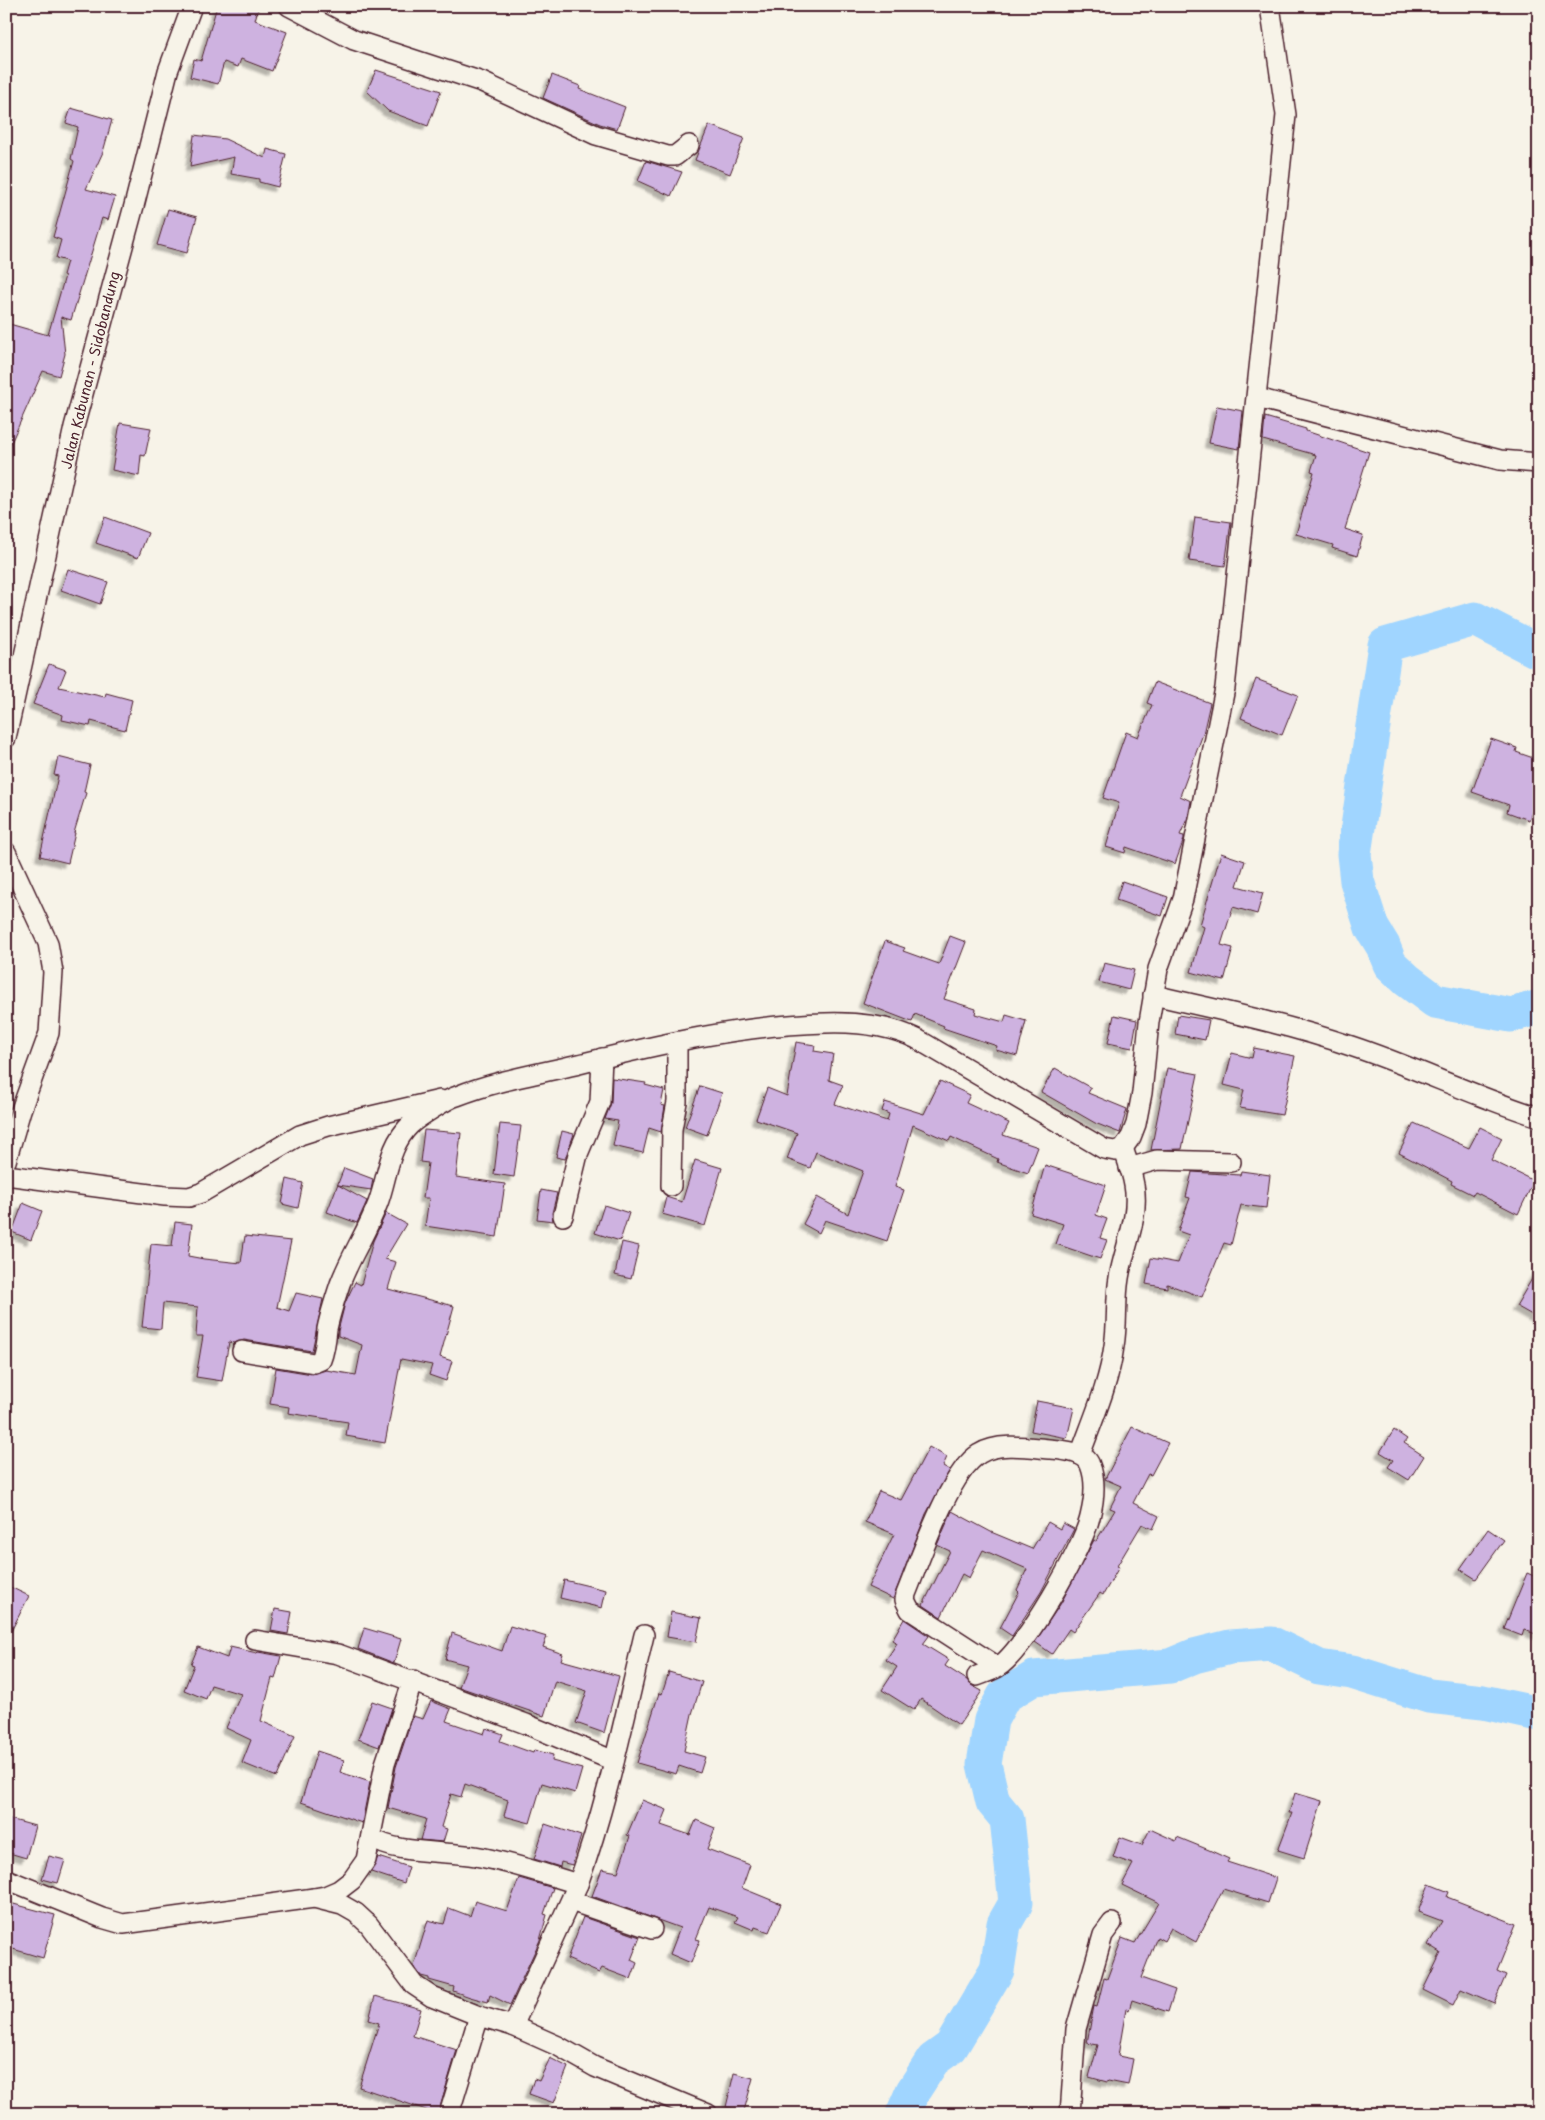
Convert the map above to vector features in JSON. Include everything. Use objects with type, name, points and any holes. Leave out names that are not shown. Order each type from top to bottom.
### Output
[{"type":"street","name":"Jalan Kabunan - Sidobandung","points":[[6,738],[74,427],[135,202],[168,71],[192,6]]},
{"type":"street","points":[[289,6],[354,40],[482,82],[609,140],[668,156],[675,156],[689,145]]},
{"type":"street","points":[[6,1175],[164,1196],[189,1197],[215,1185],[300,1135],[328,1126],[455,1096],[502,1082],[677,1042],[788,1025],[828,1023],[902,1032],[931,1047],[1104,1149],[1115,1151],[1123,1148],[1131,1137],[1139,1110],[1158,969],[1183,899],[1223,702],[1286,115],[1270,6]]},
{"type":"street","points":[[1257,398],[1500,460],[1539,463]]},
{"type":"street","points":[[6,852],[48,943],[53,972],[49,1033],[6,1161]]},
{"type":"street","points":[[1153,995],[1276,1023],[1349,1045],[1497,1103],[1539,1117]]},
{"type":"street","points":[[671,1186],[672,1129],[677,1102],[677,1042]]},
{"type":"street","points":[[564,1216],[578,1154],[600,1102],[602,1058]]},
{"type":"street","points":[[242,1351],[314,1363],[321,1360],[332,1310],[340,1286],[357,1246],[367,1232],[379,1201],[391,1155],[398,1141],[411,1124],[455,1096]]},
{"type":"street","points":[[1080,1455],[1096,1414],[1114,1347],[1116,1292],[1135,1208],[1134,1183],[1123,1148]]},
{"type":"street","points":[[1129,1168],[1157,1160],[1231,1162]]},
{"type":"street","points":[[977,1676],[998,1668],[1020,1645],[1067,1568],[1085,1534],[1093,1504],[1093,1477],[1089,1462],[1080,1455],[1052,1449],[1006,1447],[980,1453],[971,1460],[955,1478],[906,1594],[906,1604],[910,1610],[998,1668]]},
{"type":"street","points":[[513,2026],[574,1892],[590,1851],[644,1636]]},
{"type":"street","points":[[255,1640],[338,1654],[413,1680],[614,1761]]},
{"type":"street","points":[[6,1879],[102,1918],[123,1924],[314,1898],[339,1890],[352,1880],[366,1860],[385,1764],[413,1680]]},
{"type":"street","points":[[371,1837],[385,1845],[474,1855],[503,1862],[574,1892],[652,1930]]},
{"type":"street","points":[[314,1898],[342,1906],[356,1913],[369,1925],[414,1985],[432,1997],[479,2016],[513,2026],[558,2046],[595,2067],[708,2114]]},
{"type":"street","points":[[1070,2114],[1076,2029],[1103,1935],[1112,1923]]},
{"type":"street","points":[[449,2114],[479,2016]]},
{"type":"building","points":[[217,6],[259,6],[255,20],[287,32],[272,71],[241,59],[238,67],[224,62],[218,84],[190,77],[194,59],[201,61]]},
{"type":"building","points":[[376,70],[441,91],[428,126],[388,111],[367,91]]},
{"type":"building","points":[[552,75],[580,86],[579,89],[625,107],[617,129],[600,124],[543,98]]},
{"type":"building","points":[[71,108],[112,120],[103,152],[86,189],[115,197],[108,220],[102,218],[71,320],[61,317],[65,354],[59,376],[43,371],[6,454],[6,323],[48,335],[65,276],[63,275],[67,261],[56,258],[61,240],[53,237],[74,161],[71,159],[78,127],[66,123]]},
{"type":"building","points":[[709,125],[744,138],[730,174],[695,160]]},
{"type":"building","points":[[194,135],[225,139],[265,158],[267,149],[286,154],[278,187],[259,182],[259,179],[231,174],[234,157],[190,167]]},
{"type":"building","points":[[646,161],[682,172],[671,196],[638,181]]},
{"type":"building","points":[[168,209],[197,217],[187,253],[157,245]]},
{"type":"building","points":[[1217,406],[1243,411],[1239,449],[1209,443]]},
{"type":"building","points":[[1265,417],[1306,429],[1306,431],[1369,452],[1345,529],[1363,535],[1357,556],[1332,548],[1333,545],[1296,534],[1314,472],[1311,471],[1316,455],[1263,440]]},
{"type":"building","points":[[120,423],[151,428],[145,456],[141,455],[139,476],[112,470]]},
{"type":"building","points":[[105,517],[148,533],[138,558],[96,543]]},
{"type":"building","points":[[1195,517],[1231,522],[1225,566],[1189,561]]},
{"type":"building","points":[[68,569],[108,582],[100,604],[61,590]]},
{"type":"building","points":[[49,664],[66,670],[59,687],[105,697],[106,693],[132,700],[125,730],[91,721],[90,726],[62,720],[63,715],[33,704]]},
{"type":"building","points":[[1256,679],[1298,695],[1282,735],[1241,718]]},
{"type":"building","points":[[1155,682],[1210,703],[1203,734],[1180,796],[1191,801],[1188,817],[1180,835],[1184,836],[1184,839],[1175,864],[1126,847],[1125,853],[1106,847],[1119,803],[1103,798],[1126,732],[1138,737],[1152,705],[1147,703]]},
{"type":"building","points":[[1491,739],[1517,748],[1516,752],[1539,760],[1539,793],[1529,820],[1507,812],[1509,805],[1472,792]]},
{"type":"building","points":[[58,757],[90,765],[84,792],[86,793],[74,833],[68,863],[40,856],[58,776],[54,775]]},
{"type":"building","points":[[1221,853],[1245,861],[1237,886],[1263,893],[1257,914],[1233,907],[1221,945],[1233,948],[1224,981],[1191,972],[1204,927],[1200,925]]},
{"type":"building","points":[[1122,881],[1168,897],[1162,916],[1116,900]]},
{"type":"building","points":[[950,936],[966,942],[944,999],[976,1009],[975,1014],[1004,1022],[1006,1015],[1026,1021],[1017,1056],[996,1050],[997,1046],[943,1028],[944,1026],[915,1014],[912,1022],[863,1003],[885,941],[905,948],[903,951],[939,964]]},
{"type":"building","points":[[1104,963],[1134,970],[1129,990],[1099,982]]},
{"type":"building","points":[[1114,1015],[1137,1020],[1132,1048],[1108,1043]]},
{"type":"building","points":[[1178,1015],[1209,1020],[1205,1040],[1175,1034]]},
{"type":"building","points":[[796,1042],[815,1045],[814,1051],[833,1054],[829,1080],[843,1085],[835,1104],[887,1121],[889,1114],[882,1111],[885,1102],[924,1114],[940,1081],[970,1095],[966,1103],[1009,1123],[1003,1135],[1038,1147],[1028,1173],[997,1162],[998,1159],[951,1137],[949,1141],[913,1125],[895,1187],[904,1190],[887,1241],[825,1220],[819,1233],[803,1224],[817,1197],[848,1214],[863,1171],[816,1152],[810,1168],[787,1159],[797,1133],[756,1119],[767,1088],[787,1096]]},
{"type":"building","points":[[1254,1048],[1295,1056],[1282,1115],[1240,1108],[1244,1090],[1224,1085],[1232,1053],[1252,1058]]},
{"type":"building","points":[[1055,1068],[1091,1088],[1088,1093],[1127,1109],[1120,1133],[1095,1123],[1041,1092]]},
{"type":"building","points":[[1167,1068],[1198,1074],[1182,1149],[1151,1150]]},
{"type":"building","points":[[612,1078],[646,1083],[645,1085],[664,1090],[661,1105],[665,1106],[661,1132],[649,1128],[643,1153],[613,1146],[618,1121],[605,1119],[611,1103]]},
{"type":"building","points":[[700,1086],[722,1093],[707,1135],[685,1127]]},
{"type":"building","points":[[1414,1123],[1469,1148],[1480,1127],[1502,1138],[1491,1160],[1534,1181],[1518,1214],[1475,1192],[1473,1195],[1451,1184],[1452,1181],[1399,1153]]},
{"type":"building","points":[[500,1124],[521,1126],[514,1177],[494,1174]]},
{"type":"building","points":[[424,1130],[461,1133],[456,1177],[505,1184],[497,1237],[425,1226],[429,1198],[423,1198],[428,1163],[420,1162]]},
{"type":"building","points":[[562,1131],[574,1134],[565,1159],[556,1157]]},
{"type":"building","points":[[695,1160],[722,1168],[705,1226],[662,1214],[666,1197],[682,1202]]},
{"type":"building","points":[[1045,1165],[1106,1185],[1096,1215],[1107,1219],[1100,1238],[1107,1240],[1100,1259],[1056,1244],[1063,1224],[1031,1214]]},
{"type":"building","points":[[344,1168],[373,1179],[371,1190],[338,1185],[367,1201],[357,1223],[327,1212]]},
{"type":"building","points":[[1241,1171],[1270,1175],[1266,1208],[1241,1205],[1231,1245],[1224,1243],[1202,1297],[1167,1284],[1167,1288],[1146,1284],[1151,1258],[1178,1263],[1189,1235],[1178,1231],[1190,1198],[1186,1197],[1192,1172],[1240,1175]]},
{"type":"building","points":[[287,1179],[303,1183],[298,1208],[282,1204]]},
{"type":"building","points":[[541,1190],[557,1193],[552,1213],[553,1221],[537,1219]]},
{"type":"building","points":[[23,1203],[42,1211],[31,1240],[12,1232]]},
{"type":"building","points":[[604,1205],[629,1213],[620,1241],[595,1233]]},
{"type":"building","points":[[386,1213],[406,1224],[385,1259],[396,1262],[388,1289],[454,1306],[440,1357],[452,1361],[446,1381],[429,1375],[432,1365],[401,1359],[385,1443],[346,1436],[348,1422],[288,1413],[289,1407],[270,1404],[276,1368],[312,1374],[326,1370],[356,1375],[362,1345],[338,1336],[338,1331],[345,1303],[355,1282],[361,1285],[373,1241]]},
{"type":"building","points":[[175,1222],[192,1224],[188,1256],[204,1259],[241,1263],[245,1236],[291,1241],[277,1307],[289,1311],[296,1293],[323,1299],[312,1351],[244,1340],[234,1343],[229,1342],[222,1381],[196,1377],[203,1336],[196,1336],[198,1307],[163,1303],[161,1329],[142,1327],[151,1244],[172,1246]]},
{"type":"building","points":[[622,1242],[639,1246],[631,1279],[615,1275]]},
{"type":"building","points":[[1539,1267],[1539,1319],[1516,1306]]},
{"type":"building","points":[[1037,1401],[1074,1408],[1067,1438],[1031,1431]]},
{"type":"building","points":[[1132,1427],[1168,1443],[1151,1475],[1148,1474],[1133,1503],[1159,1516],[1153,1529],[1142,1524],[1117,1566],[1119,1567],[1103,1595],[1100,1593],[1073,1632],[1069,1629],[1052,1654],[1035,1642],[1061,1603],[1094,1540],[1096,1541],[1115,1510],[1110,1508],[1121,1486],[1105,1479]]},
{"type":"building","points":[[1394,1430],[1407,1439],[1404,1443],[1424,1456],[1409,1480],[1388,1467],[1393,1460],[1380,1452]]},
{"type":"building","points":[[929,1447],[947,1457],[943,1466],[950,1470],[926,1514],[893,1599],[868,1587],[894,1534],[865,1522],[879,1491],[901,1500]]},
{"type":"building","points":[[952,1511],[991,1532],[1032,1549],[1048,1522],[1060,1529],[1063,1523],[1074,1529],[1041,1592],[1012,1636],[1000,1628],[1019,1592],[1017,1590],[1027,1569],[983,1550],[969,1578],[962,1574],[941,1617],[923,1605],[950,1551],[937,1545]]},
{"type":"building","points":[[1488,1529],[1504,1540],[1476,1579],[1460,1569]]},
{"type":"building","points":[[1527,1573],[1539,1578],[1539,1635],[1524,1630],[1522,1636],[1504,1629]]},
{"type":"building","points":[[564,1580],[606,1590],[602,1608],[560,1598]]},
{"type":"building","points":[[6,1585],[29,1596],[6,1641]]},
{"type":"building","points":[[275,1609],[292,1612],[288,1634],[271,1631]]},
{"type":"building","points":[[671,1612],[701,1618],[696,1642],[667,1637]]},
{"type":"building","points":[[904,1619],[929,1636],[923,1644],[949,1660],[945,1666],[982,1691],[959,1725],[921,1699],[914,1710],[882,1690],[897,1667],[886,1660],[897,1643],[892,1640]]},
{"type":"building","points":[[510,1626],[547,1637],[543,1647],[563,1654],[561,1660],[619,1676],[604,1733],[576,1723],[587,1691],[555,1681],[544,1716],[459,1687],[467,1665],[445,1659],[452,1633],[502,1651]]},
{"type":"building","points":[[364,1628],[401,1639],[394,1663],[358,1649]]},
{"type":"building","points":[[198,1647],[227,1658],[230,1647],[281,1656],[275,1679],[272,1678],[261,1721],[295,1736],[277,1777],[242,1763],[251,1740],[226,1728],[241,1694],[211,1685],[206,1699],[184,1690],[194,1665],[191,1664]]},
{"type":"building","points":[[669,1672],[702,1682],[692,1714],[684,1751],[705,1757],[700,1773],[679,1766],[676,1774],[637,1763],[659,1693],[662,1694]]},
{"type":"building","points":[[372,1701],[392,1708],[379,1747],[358,1739]]},
{"type":"building","points":[[431,1701],[451,1709],[446,1721],[484,1734],[486,1728],[503,1734],[500,1741],[533,1753],[534,1750],[553,1755],[552,1761],[582,1769],[575,1793],[542,1783],[530,1823],[504,1816],[508,1800],[465,1784],[461,1797],[451,1794],[441,1827],[447,1829],[443,1842],[420,1840],[426,1819],[388,1808],[396,1767],[413,1716],[423,1719]]},
{"type":"building","points":[[317,1751],[344,1760],[340,1772],[370,1782],[362,1823],[301,1802]]},
{"type":"building","points":[[1295,1793],[1322,1801],[1304,1858],[1278,1850],[1292,1813],[1289,1813]]},
{"type":"building","points":[[642,1800],[667,1810],[661,1825],[690,1835],[696,1820],[715,1828],[707,1849],[750,1865],[742,1888],[781,1904],[769,1932],[755,1927],[754,1930],[735,1922],[738,1917],[709,1907],[696,1939],[700,1940],[691,1963],[670,1954],[680,1928],[592,1896],[602,1869],[618,1872],[630,1836],[627,1835]]},
{"type":"building","points":[[6,1818],[35,1826],[26,1858],[6,1852]]},
{"type":"building","points":[[545,1824],[581,1836],[572,1865],[561,1862],[560,1867],[534,1859]]},
{"type":"building","points":[[1150,1829],[1176,1841],[1177,1837],[1209,1850],[1229,1859],[1227,1862],[1276,1878],[1268,1903],[1223,1889],[1196,1942],[1171,1928],[1164,1941],[1157,1937],[1141,1978],[1175,1990],[1168,2012],[1132,2000],[1129,2010],[1126,2009],[1118,2056],[1133,2059],[1128,2085],[1089,2077],[1098,2045],[1087,2043],[1094,2006],[1097,2007],[1104,1978],[1107,1979],[1122,1938],[1135,1943],[1159,1903],[1122,1885],[1133,1864],[1113,1857],[1120,1837],[1142,1845]]},
{"type":"building","points":[[49,1856],[65,1860],[58,1883],[42,1879]]},
{"type":"building","points":[[378,1857],[409,1867],[404,1883],[371,1872]]},
{"type":"building","points":[[519,1878],[553,1888],[544,1914],[547,1915],[540,1940],[510,2005],[490,1995],[488,2002],[470,1997],[453,1991],[454,1987],[421,1976],[414,1966],[428,1920],[444,1924],[449,1908],[470,1916],[475,1901],[507,1911]]},
{"type":"building","points":[[1429,1884],[1449,1892],[1447,1897],[1516,1924],[1497,1971],[1506,1975],[1494,2003],[1461,1989],[1453,2005],[1423,1990],[1441,1953],[1428,1945],[1442,1921],[1418,1912]]},
{"type":"building","points":[[6,1902],[55,1915],[43,1958],[6,1947]]},
{"type":"building","points":[[583,1917],[640,1937],[631,1960],[637,1963],[631,1979],[602,1968],[599,1973],[567,1959]]},
{"type":"building","points":[[375,1996],[421,2009],[413,2036],[457,2050],[438,2114],[359,2087],[379,2023],[369,2020]]},
{"type":"building","points":[[550,2058],[568,2067],[554,2103],[529,2094],[534,2079],[539,2081]]},
{"type":"building","points":[[734,2073],[753,2078],[744,2111],[726,2107]]},
{"type":"waterway","points":[[1539,652],[1475,619],[1385,645],[1354,854],[1357,881],[1372,928],[1383,946],[1390,964],[1407,980],[1435,1001],[1511,1015],[1539,1007]]},
{"type":"waterway","points":[[903,2114],[913,2091],[933,2060],[951,2047],[997,1970],[1004,1924],[1016,1903],[1007,1819],[993,1802],[984,1764],[991,1720],[1004,1696],[1034,1678],[1170,1666],[1194,1656],[1230,1647],[1272,1644],[1319,1667],[1352,1672],[1429,1696],[1483,1702],[1539,1714]]}]
